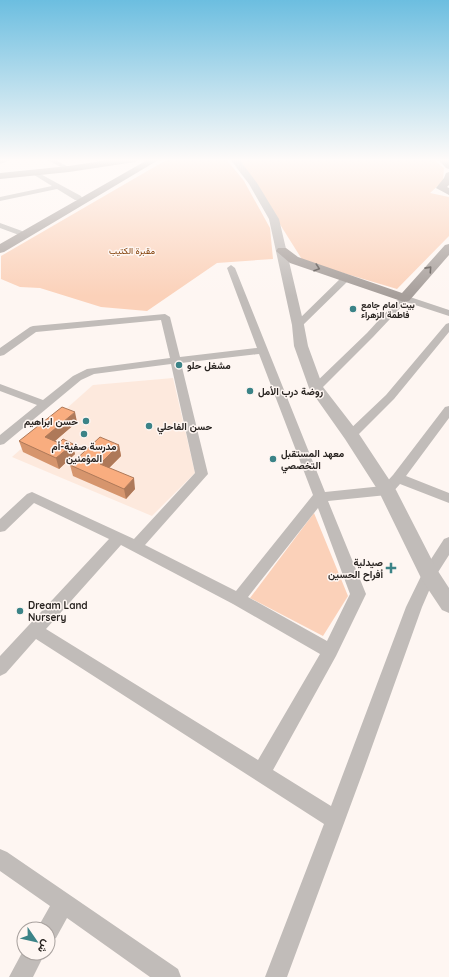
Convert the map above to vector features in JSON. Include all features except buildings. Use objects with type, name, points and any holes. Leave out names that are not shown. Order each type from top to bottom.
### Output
[{"type":"main road","points":[[0,243],[67,205]]},
{"type":"main road","points":[[0,249],[77,205]]},
{"type":"main road","points":[[282,251],[294,260],[404,298],[447,252]]},
{"type":"street","points":[[265,205],[274,219],[298,325],[301,346],[316,388],[351,435],[387,490],[429,574],[449,604]]},
{"type":"street","points":[[0,225],[19,233]]},
{"type":"street","points":[[231,268],[358,594],[330,651],[261,773]]},
{"type":"street","points":[[298,325],[346,278]]},
{"type":"street","points":[[316,388],[370,335],[404,298],[449,313]]},
{"type":"street","points":[[0,353],[33,329],[165,317],[202,474],[136,546]]},
{"type":"street","points":[[351,435],[390,397],[449,326]]},
{"type":"street","points":[[0,441],[77,378],[91,371],[176,362],[263,350]]},
{"type":"street","points":[[0,387],[44,404]]},
{"type":"street","points":[[238,599],[319,497],[387,490],[398,478],[449,410]]},
{"type":"street","points":[[398,478],[449,498]]},
{"type":"street","points":[[0,527],[32,497],[136,546],[238,599],[330,651]]},
{"type":"street","points":[[0,668],[119,538]]},
{"type":"street","points":[[276,977],[414,607],[429,574],[449,543]]},
{"type":"street","points":[[35,630],[335,820]]},
{"type":"street","points":[[0,859],[170,977]]},
{"type":"street","points":[[53,921],[64,903]]},
{"type":"street","points":[[20,977],[29,961]]},
{"type":"shaded area","name":"حسن الفاحلي","points":[[173,378],[195,473],[152,516],[12,457],[93,385]]},
{"type":"green space","name":"مقبرة الكتيب","points":[[90,205],[257,205],[270,228],[273,259],[217,263],[147,311],[101,307],[40,288],[20,287],[1,279],[1,256]]},
{"type":"green space","points":[[268,205],[449,205],[449,236],[397,289],[303,261]]},
{"type":"green space","points":[[314,513],[348,596],[323,636],[250,598]]},
{"type":"place","name":"بيت امام جامع فاطمة الزهراء","points":[[353,309]]},
{"type":"place","name":"مشغل حلو","points":[[179,365]]},
{"type":"place","name":"روضة درب الأمل","points":[[250,391]]},
{"type":"place","name":"حسن ابراهيم","points":[[86,421]]},
{"type":"place","name":"حسن الفاحلي","points":[[149,426]]},
{"type":"place","name":"مدرسة صفية-أم المؤمنين","points":[[84,434]]},
{"type":"place","name":"معهد المستقبل التخصصي","points":[[273,459]]},
{"type":"place","name":"صيدلية أفراح الحسين","points":[[391,568]]},
{"type":"place","name":"Dream Land Nursery","points":[[20,611]]}]
